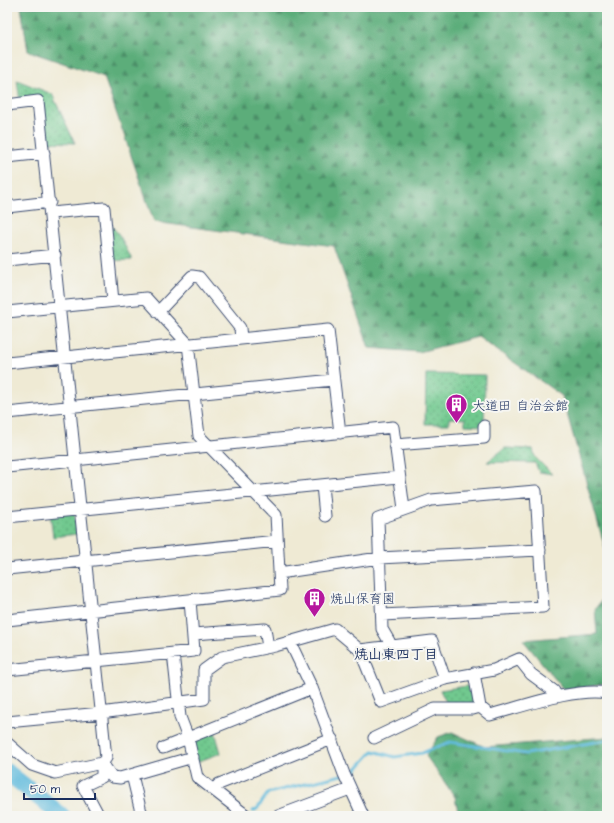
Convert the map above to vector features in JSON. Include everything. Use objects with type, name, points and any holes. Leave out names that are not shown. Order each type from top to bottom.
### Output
[{"type":"street","points":[[7,105],[38,101],[106,758],[102,763],[102,777],[83,786],[99,816]]},
{"type":"street","points":[[7,157],[44,153]]},
{"type":"street","points":[[7,207],[104,208],[113,301]]},
{"type":"street","points":[[7,260],[55,255]]},
{"type":"street","points":[[158,312],[192,276],[199,278],[240,328],[241,339]]},
{"type":"street","points":[[7,312],[146,298],[188,344],[199,436],[276,515],[280,590],[7,620]]},
{"type":"street","points":[[7,363],[328,330],[340,432]]},
{"type":"street","points":[[7,414],[333,380]]},
{"type":"street","points":[[395,446],[484,438],[484,426]]},
{"type":"street","points":[[7,467],[393,427],[404,509]]},
{"type":"street","points":[[7,517],[399,476]]},
{"type":"street","points":[[322,484],[325,516]]},
{"type":"street","points":[[382,616],[543,607],[536,491],[432,500],[378,519],[382,629],[389,641],[389,645]]},
{"type":"street","points":[[7,569],[277,541]]},
{"type":"street","points":[[279,573],[379,558],[540,550]]},
{"type":"street","points":[[7,670],[194,651],[190,600]]},
{"type":"street","points":[[193,634],[265,629],[268,647]]},
{"type":"street","points":[[7,722],[101,713],[204,700],[204,670],[222,657],[290,642],[335,629],[360,650],[381,702],[445,679],[494,670],[519,659],[531,674],[554,692],[556,697]]},
{"type":"street","points":[[360,650],[389,645],[432,641],[445,679]]},
{"type":"street","points":[[290,642],[312,688],[347,781],[363,816]]},
{"type":"street","points":[[173,653],[180,717],[188,738],[197,777],[247,816]]},
{"type":"street","points":[[474,673],[480,707],[490,715],[556,697],[597,691],[607,693]]},
{"type":"street","points":[[163,748],[312,688]]},
{"type":"street","points":[[374,738],[435,709],[473,709],[480,707]]},
{"type":"street","points":[[214,790],[219,784],[332,739]]},
{"type":"street","points":[[7,743],[32,765],[55,773],[102,763]]},
{"type":"street","points":[[102,763],[112,777],[120,778],[193,757]]},
{"type":"street","points":[[132,775],[141,812],[144,816]]},
{"type":"street","points":[[283,815],[347,781]]},
{"type":"green space","points":[[21,7],[607,7],[607,555],[562,396],[478,337],[419,352],[369,348],[334,246],[154,222],[104,77],[28,51]]},
{"type":"green space","points":[[17,80],[52,94],[75,143],[43,142],[38,102],[20,103]]},
{"type":"green space","points":[[106,219],[120,236],[132,260],[109,261]]},
{"type":"green space","points":[[426,374],[485,375],[484,426],[465,425],[465,419],[449,418],[449,424],[425,424]]},
{"type":"green space","points":[[505,448],[533,449],[535,457],[552,474],[539,472],[535,463],[487,462]]},
{"type":"green space","points":[[74,510],[77,534],[53,537],[50,513]]},
{"type":"green space","points":[[607,593],[607,684],[564,690],[523,640],[597,634],[595,609]]},
{"type":"green space","points":[[467,686],[477,704],[448,706],[440,690]]},
{"type":"green space","points":[[214,728],[221,753],[194,763],[188,738]]},
{"type":"green space","points":[[452,732],[485,747],[607,737],[607,816],[459,816],[455,797],[426,756],[438,737]]},
{"type":"waterway","points":[[253,811],[257,809],[268,793],[354,772],[373,751],[395,757],[422,753],[450,742],[526,754],[607,740]]},
{"type":"waterway","points":[[7,772],[62,816]]},
{"type":"place","name":"大道田 自治会館","points":[[457,424]]},
{"type":"place","name":"焼山保育園","points":[[314,618]]},
{"type":"district","name":"焼山東四丁目","points":[[396,654]]}]
